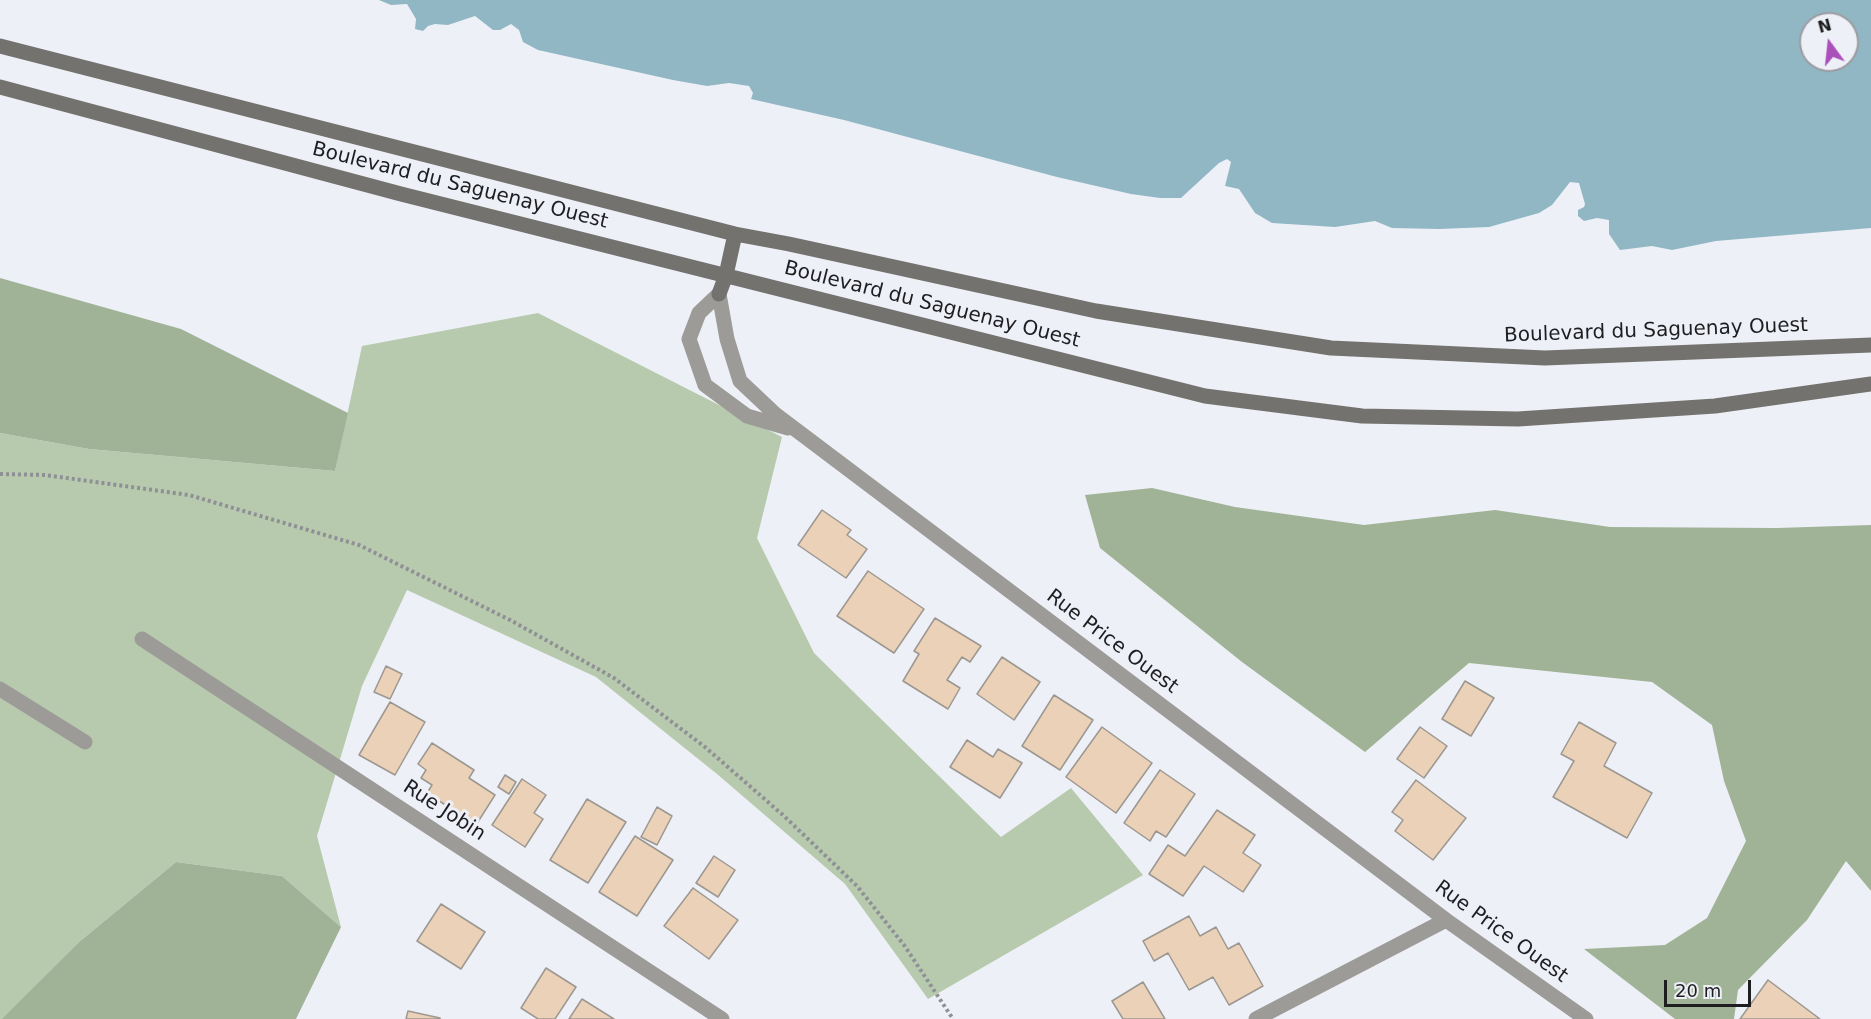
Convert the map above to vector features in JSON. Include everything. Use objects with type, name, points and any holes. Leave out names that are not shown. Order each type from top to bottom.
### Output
[{"type":"main road","name":"Boulevard du Saguenay Ouest","points":[[0,46],[735,234],[1096,311],[1331,348],[1545,358],[1871,345]]},
{"type":"main road","name":"Boulevard du Saguenay Ouest","points":[[0,87],[401,194],[1205,396],[1362,416],[1518,419],[1715,406],[1871,384]]},
{"type":"main road","points":[[719,294],[726,275],[735,234]]},
{"type":"street","points":[[719,294],[699,313],[689,339],[705,385],[747,416],[796,431]]},
{"type":"street","name":"Rue Price Ouest","points":[[719,294],[727,339],[740,381],[775,414],[1446,920],[1586,1019]]},
{"type":"street","name":"Rue Jobin","points":[[142,639],[722,1019]]},
{"type":"street","points":[[0,689],[85,742]]},
{"type":"street","points":[[1256,1019],[1446,920]]},
{"type":"path","points":[[0,474],[45,475],[189,495],[359,545],[510,620],[614,678],[705,747],[784,816],[857,886],[904,945],[953,1019]]},
{"type":"green space","points":[[0,278],[181,329],[348,413],[335,471],[89,449],[0,433]]},
{"type":"green space","points":[[538,313],[782,437],[757,538],[814,653],[1001,837],[1071,788],[1143,875],[928,999],[845,884],[717,774],[596,677],[407,590],[362,686],[317,836],[341,927],[282,876],[176,862],[79,942],[3,1019],[0,1019],[0,433],[89,449],[335,471],[362,346]]},
{"type":"green space","points":[[1152,488],[1235,507],[1364,525],[1495,510],[1610,527],[1777,528],[1871,525],[1871,891],[1846,861],[1807,920],[1738,990],[1734,1019],[1675,1019],[1584,949],[1665,945],[1707,918],[1746,841],[1724,781],[1712,725],[1652,682],[1469,663],[1365,752],[1242,662],[1100,548],[1085,495]]},
{"type":"green space","points":[[176,862],[282,876],[341,927],[296,1019],[2,1019],[79,942]]},
{"type":"water","points":[[379,0],[1871,0],[1871,228],[1716,241],[1672,250],[1652,246],[1620,250],[1609,234],[1609,220],[1597,218],[1584,221],[1578,216],[1578,210],[1585,204],[1579,183],[1570,182],[1552,205],[1539,213],[1489,227],[1392,228],[1375,221],[1335,227],[1272,223],[1255,213],[1239,189],[1225,186],[1231,162],[1227,159],[1219,163],[1181,198],[1131,194],[1057,177],[844,120],[751,99],[753,93],[749,86],[729,83],[707,86],[538,50],[523,42],[519,30],[511,24],[500,30],[493,30],[475,16],[448,25],[428,26],[423,31],[415,29],[416,19],[407,4],[391,5]]},
{"type":"building","points":[[822,510],[851,530],[847,535],[867,549],[846,578],[798,545]]},
{"type":"building","points":[[868,571],[924,609],[894,653],[837,616]]},
{"type":"building","points":[[935,618],[981,646],[970,662],[962,657],[947,680],[960,688],[948,709],[903,681],[919,654],[914,651]]},
{"type":"building","points":[[1002,657],[1040,682],[1014,720],[977,694]]},
{"type":"building","points":[[386,666],[402,674],[390,699],[374,692]]},
{"type":"building","points":[[1465,681],[1494,698],[1471,736],[1442,719]]},
{"type":"building","points":[[1054,695],[1093,720],[1060,770],[1022,746]]},
{"type":"building","points":[[390,702],[425,722],[395,775],[359,755]]},
{"type":"building","points":[[1579,722],[1616,743],[1604,766],[1652,793],[1627,838],[1553,797],[1574,761],[1561,754]]},
{"type":"building","points":[[1102,727],[1152,763],[1116,813],[1066,777]]},
{"type":"building","points":[[1420,727],[1447,746],[1424,778],[1397,759]]},
{"type":"building","points":[[967,740],[993,757],[998,749],[1022,763],[1000,798],[950,767]]},
{"type":"building","points":[[432,743],[474,770],[469,778],[495,795],[476,825],[427,793],[432,785],[421,778],[426,770],[418,764]]},
{"type":"building","points":[[1160,770],[1195,794],[1166,837],[1156,831],[1150,841],[1124,823]]},
{"type":"building","points":[[505,775],[516,782],[509,794],[498,787]]},
{"type":"building","points":[[522,779],[546,795],[534,813],[543,819],[525,847],[492,825]]},
{"type":"building","points":[[1416,780],[1466,818],[1433,860],[1395,831],[1403,820],[1392,812]]},
{"type":"building","points":[[587,799],[626,822],[588,883],[550,860]]},
{"type":"building","points":[[657,807],[672,816],[657,845],[641,837]]},
{"type":"building","points":[[1217,810],[1255,835],[1243,853],[1261,865],[1243,892],[1204,866],[1183,896],[1149,874],[1168,845],[1185,856]]},
{"type":"building","points":[[635,836],[673,860],[637,916],[599,892]]},
{"type":"building","points":[[714,856],[735,870],[718,897],[696,883]]},
{"type":"building","points":[[693,888],[738,920],[709,959],[664,926]]},
{"type":"building","points":[[441,904],[485,932],[461,969],[417,941]]},
{"type":"building","points":[[1189,916],[1200,936],[1216,927],[1228,949],[1239,943],[1263,986],[1229,1005],[1213,977],[1189,990],[1168,953],[1154,961],[1143,941]]},
{"type":"building","points":[[546,968],[576,987],[555,1019],[538,1019],[521,1008]]},
{"type":"building","points":[[1768,980],[1820,1019],[1740,1019]]},
{"type":"building","points":[[1143,982],[1165,1019],[1123,1019],[1112,1001]]},
{"type":"building","points":[[582,999],[614,1019],[569,1019]]},
{"type":"building","points":[[408,1011],[440,1018],[440,1019],[406,1019]]}]
